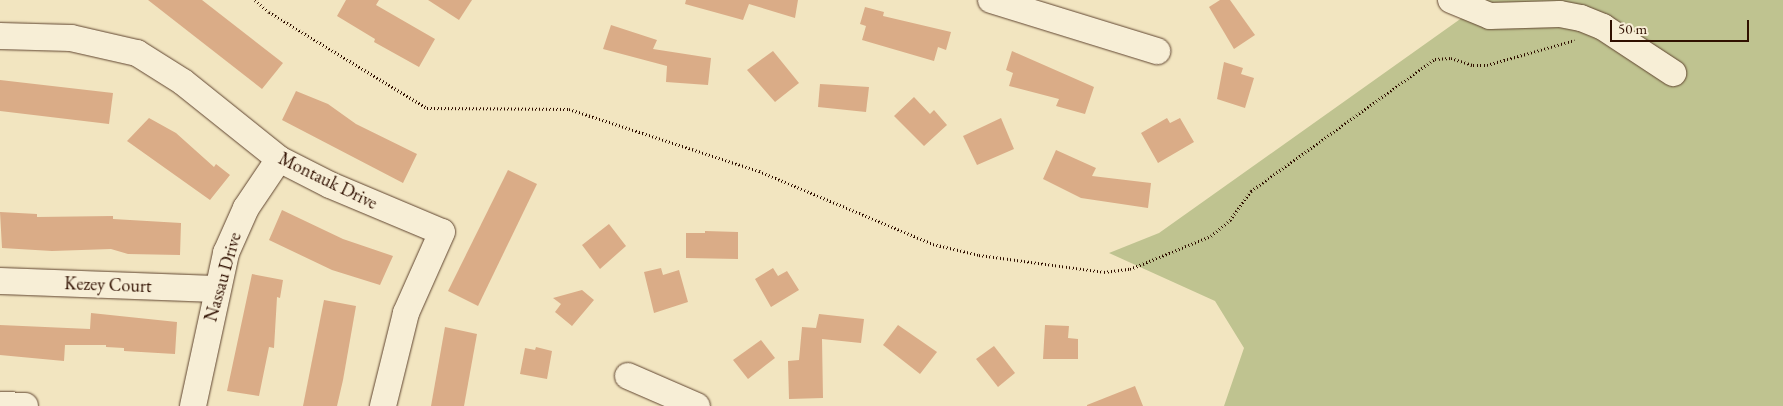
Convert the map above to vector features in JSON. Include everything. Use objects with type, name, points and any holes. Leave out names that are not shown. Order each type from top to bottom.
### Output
[{"type":"street","points":[[991,0],[1157,51]]},
{"type":"street","points":[[1451,0],[1490,16],[1560,14],[1603,27],[1673,73]]},
{"type":"street","name":"Montauk Drive","points":[[0,36],[71,38],[137,53],[183,82],[279,159],[330,185],[442,232],[406,313],[383,406]]},
{"type":"street","name":"Nassau Drive","points":[[193,406],[216,289],[235,230],[279,159]]},
{"type":"street","name":"Kezey Court","points":[[0,280],[216,289]]},
{"type":"street","points":[[628,376],[697,406]]},
{"type":"street","points":[[0,405],[25,406]]},
{"type":"path","points":[[255,0],[270,12],[427,108],[569,109],[759,171],[934,244],[979,255],[1104,272],[1130,269],[1211,236],[1230,220],[1251,191],[1435,59],[1451,58],[1473,65],[1502,63],[1578,39],[1603,27]]},
{"type":"green space","points":[[1487,0],[1783,0],[1783,406],[1224,406],[1244,348],[1215,301],[1109,253],[1159,233]]},
{"type":"building","points":[[148,0],[202,0],[283,63],[262,89]]},
{"type":"building","points":[[346,0],[379,0],[376,5],[435,39],[419,67],[374,42],[375,39],[337,16]]},
{"type":"building","points":[[428,0],[472,0],[459,20]]},
{"type":"building","points":[[686,0],[798,0],[795,18],[749,4],[743,20],[685,4]]},
{"type":"building","points":[[1220,0],[1230,0],[1255,35],[1234,49],[1209,7]]},
{"type":"building","points":[[865,7],[884,12],[883,16],[951,32],[946,50],[938,47],[934,61],[862,40],[866,26],[860,24]]},
{"type":"building","points":[[611,25],[657,40],[653,49],[711,58],[708,85],[666,82],[667,66],[603,49]]},
{"type":"building","points":[[773,51],[799,83],[775,102],[747,70]]},
{"type":"building","points":[[1012,51],[1094,87],[1085,114],[1056,106],[1059,99],[1009,86],[1013,73],[1006,70]]},
{"type":"building","points":[[1224,62],[1243,68],[1241,74],[1254,78],[1245,108],[1217,99]]},
{"type":"building","points":[[0,80],[113,93],[109,124],[0,111]]},
{"type":"building","points":[[820,84],[869,87],[866,112],[818,107]]},
{"type":"building","points":[[296,91],[328,104],[356,124],[417,154],[403,183],[282,120]]},
{"type":"building","points":[[914,97],[930,114],[934,110],[947,125],[924,146],[894,116]]},
{"type":"building","points":[[149,118],[176,133],[214,167],[216,164],[230,175],[210,200],[127,141]]},
{"type":"building","points":[[1001,118],[1014,149],[977,165],[963,136]]},
{"type":"building","points":[[1167,118],[1170,123],[1180,118],[1194,142],[1158,163],[1141,133]]},
{"type":"building","points":[[1056,150],[1096,168],[1092,176],[1151,183],[1148,208],[1081,198],[1043,179]]},
{"type":"building","points":[[508,170],[537,184],[478,306],[448,291]]},
{"type":"building","points":[[282,210],[343,239],[393,256],[380,285],[332,270],[269,240]]},
{"type":"building","points":[[0,212],[37,214],[37,217],[113,216],[113,219],[181,223],[180,255],[128,254],[111,249],[52,251],[2,248]]},
{"type":"building","points":[[609,224],[626,246],[600,269],[582,245]]},
{"type":"building","points":[[705,231],[738,232],[738,259],[686,258],[686,233],[705,233]]},
{"type":"building","points":[[661,268],[663,275],[679,270],[688,302],[654,313],[644,272]]},
{"type":"building","points":[[773,268],[778,276],[787,271],[799,290],[771,307],[755,279]]},
{"type":"building","points":[[252,274],[283,280],[280,298],[277,297],[274,348],[269,347],[259,396],[227,391]]},
{"type":"building","points":[[582,290],[594,300],[572,326],[555,312],[561,304],[553,298]]},
{"type":"building","points":[[324,300],[356,306],[343,380],[337,406],[303,406]]},
{"type":"building","points":[[91,313],[177,322],[175,354],[124,351],[124,348],[106,347],[106,345],[65,345],[64,361],[0,355],[0,325],[90,329]]},
{"type":"building","points":[[819,314],[864,319],[861,343],[822,339],[823,398],[789,399],[788,361],[799,360],[802,327],[816,328]]},
{"type":"building","points":[[898,325],[937,352],[920,374],[883,345]]},
{"type":"building","points":[[1045,325],[1069,326],[1068,338],[1078,339],[1078,359],[1043,359]]},
{"type":"building","points":[[445,327],[477,334],[464,406],[431,406]]},
{"type":"building","points":[[761,340],[775,358],[748,379],[733,360]]},
{"type":"building","points":[[994,346],[1015,373],[998,387],[976,359]]},
{"type":"building","points":[[536,347],[552,351],[547,379],[520,374],[525,348],[535,350]]},
{"type":"building","points":[[1135,386],[1143,406],[1087,406],[1087,405]]}]
